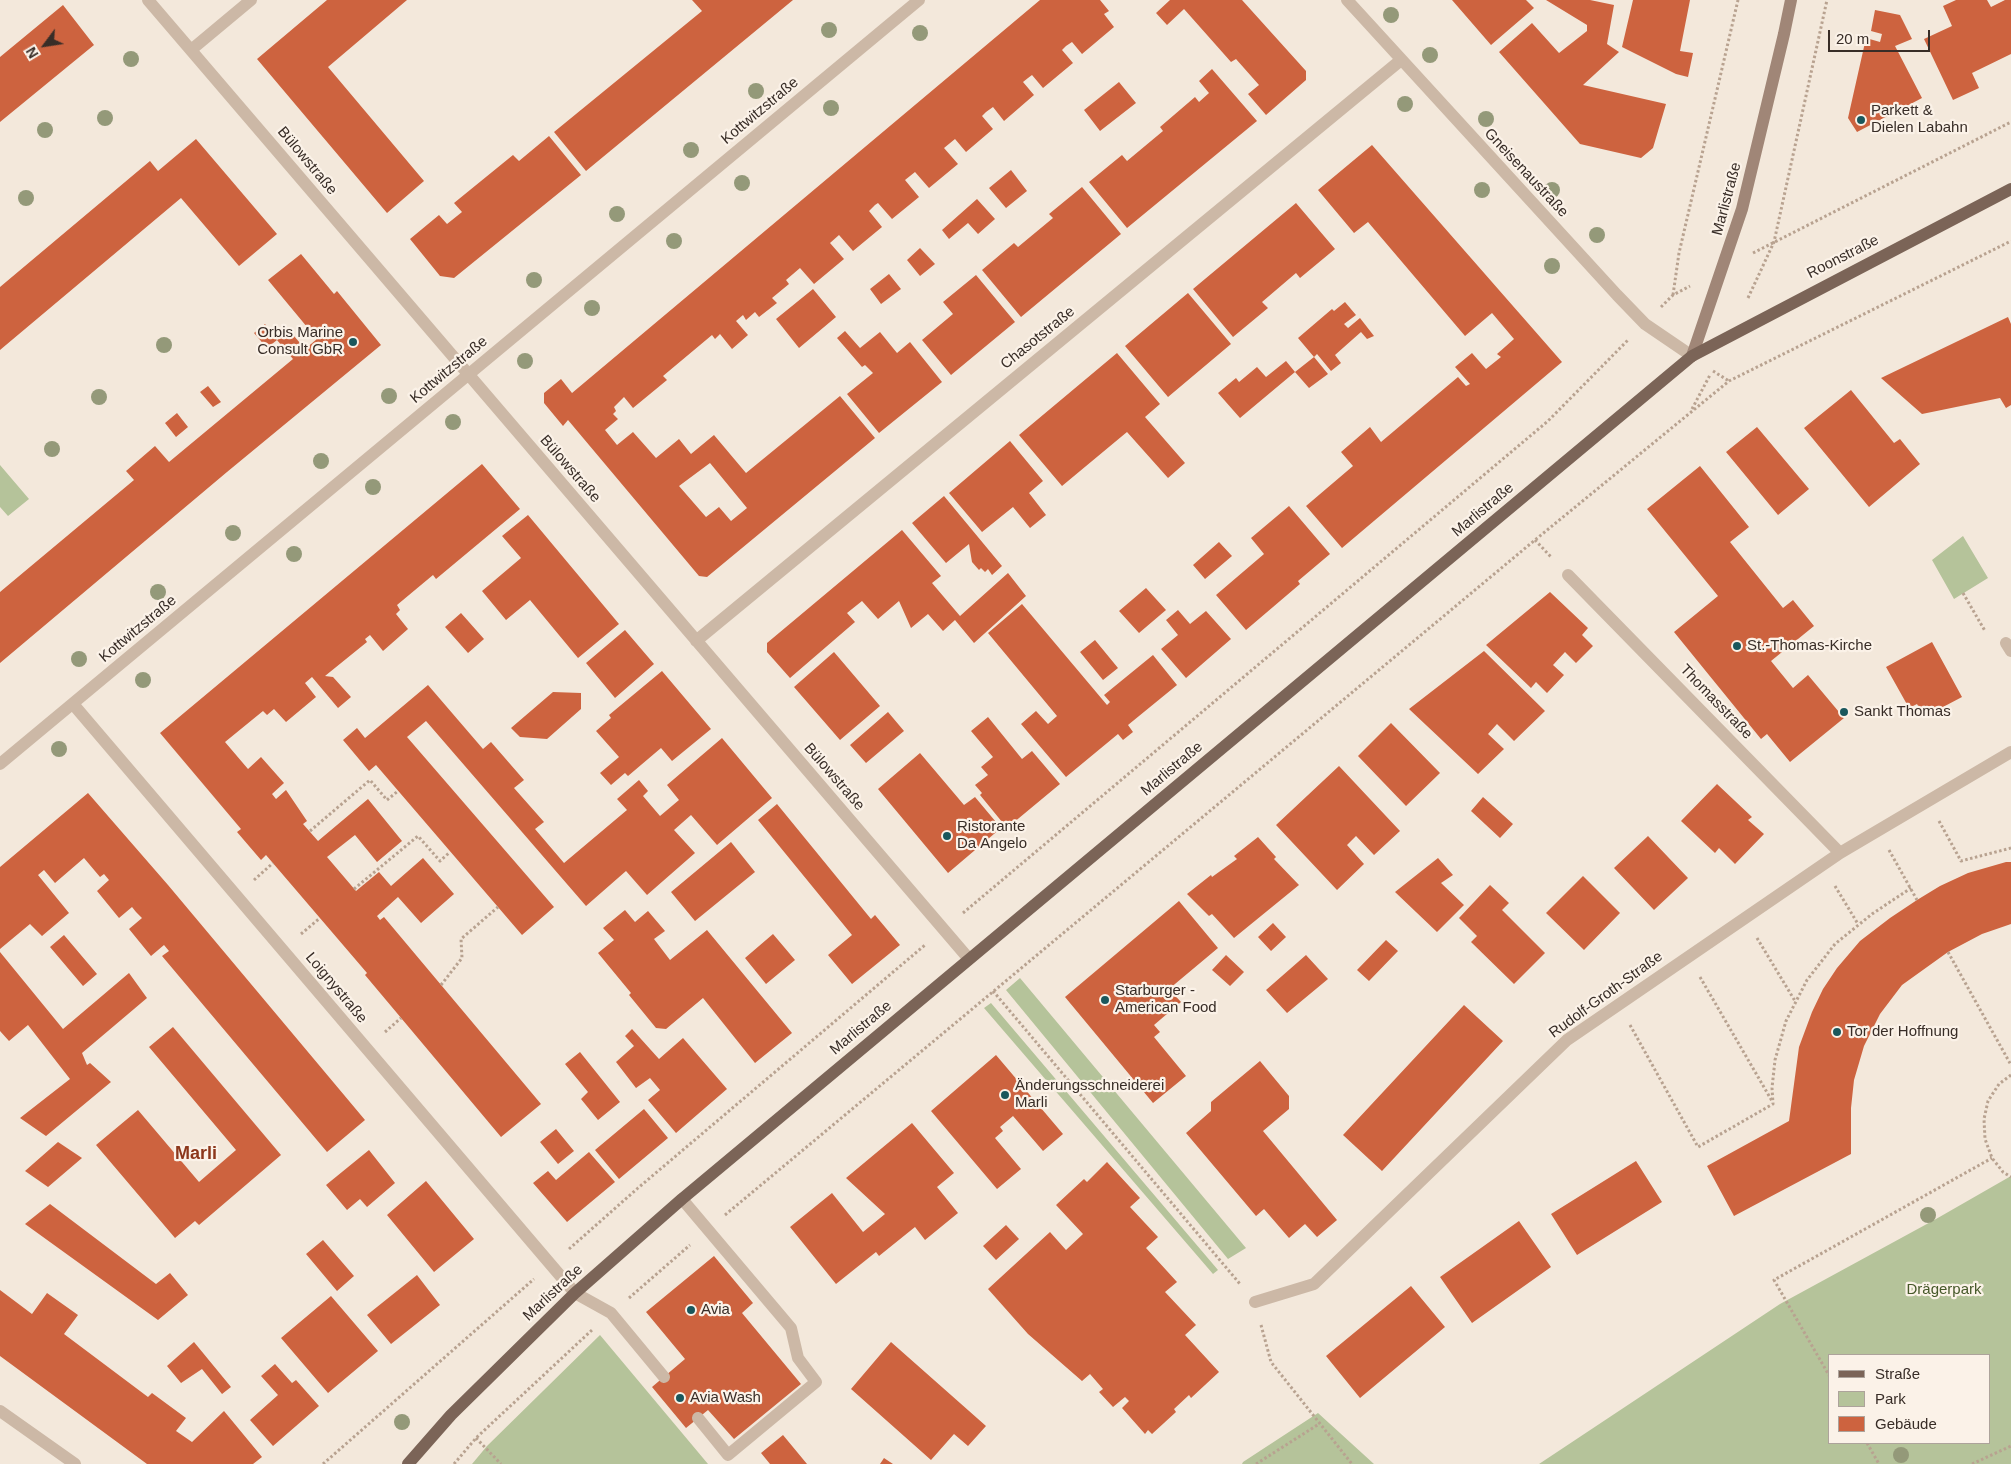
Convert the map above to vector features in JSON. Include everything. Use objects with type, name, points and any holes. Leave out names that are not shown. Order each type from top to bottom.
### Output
[{"type":"main road","name":"Marlistraße","points":[[408,1464],[451,1415],[575,1294],[682,1199],[1692,356],[1742,209],[1791,0]]},
{"type":"main road","name":"Roonstraße","points":[[1692,356],[2011,189]]},
{"type":"street","name":"Bülowstraße","points":[[148,0],[968,959]]},
{"type":"street","points":[[191,50],[252,0]]},
{"type":"street","name":"Kottwitzstraße","points":[[0,764],[919,0]]},
{"type":"street","name":"Gneisenaustraße","points":[[1347,0],[1638,317],[1645,324],[1692,356]]},
{"type":"street","name":"Chasotstraße","points":[[696,641],[1401,60]]},
{"type":"street","name":"Thomasstraße","points":[[1568,575],[1840,853]]},
{"type":"street","name":"Loignystraße","points":[[73,704],[575,1294]]},
{"type":"street","name":"Rudolf-Groth-Straße","points":[[1255,1302],[1314,1284],[1567,1040],[1840,853],[2011,752]]},
{"type":"street","points":[[682,1199],[791,1328],[798,1358],[816,1382],[728,1455],[698,1418]]},
{"type":"street","points":[[575,1294],[611,1313],[664,1377]]},
{"type":"street","points":[[0,1411],[75,1464]]},
{"type":"path","points":[[1674,295],[1679,253],[1738,0]]},
{"type":"path","points":[[1827,0],[1774,242],[2011,122]]},
{"type":"path","points":[[454,1464],[476,1438],[611,1313],[708,1229],[1535,540],[1729,381],[2011,241]]},
{"type":"path","points":[[323,1464],[638,1188],[1548,421],[1605,364]]},
{"type":"path","points":[[310,831],[370,780],[387,800],[398,791]]},
{"type":"path","points":[[1937,818],[1961,861],[2011,848]]},
{"type":"path","points":[[1878,830],[1917,900]]},
{"type":"path","points":[[354,889],[418,836],[440,861],[450,852]]},
{"type":"path","points":[[1834,884],[1858,924]]},
{"type":"path","points":[[1774,1104],[1772,1088],[1775,1060],[1786,1021],[1807,980],[1835,944],[1858,924],[1911,888]]},
{"type":"path","points":[[441,985],[462,958],[461,939],[498,907]]},
{"type":"path","points":[[1756,937],[1796,1002]]},
{"type":"path","points":[[1948,952],[2011,1065]]},
{"type":"path","points":[[1696,969],[1774,1104]]},
{"type":"path","points":[[993,991],[1255,1302],[1271,1362],[1352,1464]]},
{"type":"path","points":[[1627,1019],[1698,1147],[1774,1104]]},
{"type":"path","points":[[2011,1075],[1999,1084],[1988,1101],[1984,1120],[1984,1139],[1992,1158],[2003,1172],[2011,1177]]},
{"type":"path","points":[[1828,1374],[1774,1280],[1992,1158]]},
{"type":"path","points":[[1256,1464],[1319,1424]]},
{"type":"path","points":[[476,1438],[501,1464]]},
{"type":"path","points":[[1868,1444],[1879,1464]]},
{"type":"path","points":[[1972,1464],[2011,1446]]},
{"type":"green space","points":[[0,465],[29,499],[8,516],[0,507]]},
{"type":"green space","points":[[1963,536],[1988,578],[1954,599],[1932,560]]},
{"type":"green space","points":[[1020,978],[1246,1248],[1228,1259],[1006,990]]},
{"type":"green space","points":[[991,1003],[1218,1270],[1213,1274],[984,1008]]},
{"type":"green space","name":"Drägerpark","points":[[2011,1176],[2011,1464],[1539,1464],[1780,1304]]},
{"type":"green space","points":[[600,1335],[708,1464],[472,1464],[487,1446]]},
{"type":"green space","points":[[1318,1413],[1374,1464],[1242,1464],[1243,1462]]},
{"type":"building","points":[[327,0],[407,0],[328,67],[424,181],[387,213],[257,59]]},
{"type":"building","points":[[692,0],[793,0],[586,171],[554,132],[702,11]]},
{"type":"building","points":[[1040,0],[1100,0],[1109,11],[1104,14],[1114,27],[1082,54],[1072,42],[1066,46],[1062,50],[1073,63],[1043,88],[1032,75],[1023,82],[1034,95],[1004,121],[993,107],[982,116],[993,129],[966,152],[955,139],[944,148],[958,164],[929,188],[915,172],[905,180],[919,197],[892,219],[878,203],[875,205],[869,211],[882,227],[853,251],[839,235],[830,243],[844,259],[814,284],[800,268],[786,280],[789,284],[772,298],[777,303],[759,317],[755,312],[746,320],[743,315],[736,321],[748,335],[732,349],[720,334],[715,339],[712,335],[663,376],[667,380],[633,408],[624,397],[614,407],[616,411],[613,414],[618,419],[605,430],[617,445],[633,432],[656,458],[679,439],[691,454],[714,435],[746,473],[840,396],[875,438],[707,577],[699,576],[568,420],[563,426],[544,403],[544,393],[561,379],[572,393]],"holes":[[[710,463],[747,508],[731,521],[719,507],[706,517],[679,486]]]},
{"type":"building","points":[[1170,0],[1242,0],[1306,71],[1306,80],[1266,115],[1248,94],[1259,85],[1236,59],[1231,62],[1184,9],[1167,25],[1156,13]]},
{"type":"building","points":[[1452,0],[1526,0],[1534,8],[1491,45]]},
{"type":"building","points":[[1546,0],[1590,0],[1614,5],[1607,44],[1619,52],[1583,85],[1666,104],[1653,148],[1641,158],[1580,144],[1499,52],[1532,23],[1559,53],[1587,31],[1587,25]]},
{"type":"building","points":[[1633,0],[1690,0],[1680,51],[1693,53],[1688,77],[1676,74],[1622,47]]},
{"type":"building","points":[[1956,0],[1987,0],[1991,7],[2005,0],[2011,0],[2011,54],[1972,73],[1979,88],[1953,100],[1924,39],[1952,26],[1943,6]]},
{"type":"building","points":[[63,5],[94,45],[0,122],[0,57]]},
{"type":"building","points":[[1875,10],[1900,15],[1912,39],[1895,46],[1922,98],[1857,132],[1848,118],[1866,38],[1880,42],[1882,34],[1871,31]]},
{"type":"building","points":[[1212,69],[1257,121],[1127,228],[1089,182],[1122,155],[1127,161],[1163,131],[1160,127],[1195,97],[1199,102],[1209,93],[1199,81]]},
{"type":"building","points":[[1119,82],[1136,103],[1100,131],[1084,110]]},
{"type":"building","points":[[549,136],[581,175],[454,278],[440,276],[410,239],[439,215],[447,224],[462,212],[454,203],[513,155],[519,161]]},
{"type":"building","points":[[196,139],[277,234],[239,266],[181,198],[0,350],[0,287],[150,161],[158,171]]},
{"type":"building","points":[[1372,145],[1562,362],[1342,548],[1306,506],[1353,466],[1341,452],[1370,427],[1381,442],[1458,377],[1466,386],[1470,384],[1455,367],[1472,353],[1486,369],[1501,357],[1497,354],[1514,339],[1492,313],[1465,336],[1368,222],[1354,233],[1318,190]]},
{"type":"building","points":[[1011,170],[1027,191],[1006,208],[989,188]]},
{"type":"building","points":[[1082,187],[1121,234],[1021,317],[982,270],[1014,243],[1018,247],[1053,218],[1049,214]]},
{"type":"building","points":[[977,199],[995,219],[978,234],[968,223],[949,239],[942,230]]},
{"type":"building","points":[[1296,203],[1335,249],[1300,278],[1296,273],[1262,302],[1268,308],[1233,337],[1193,289]]},
{"type":"building","points":[[920,248],[935,264],[920,276],[907,260]]},
{"type":"building","points":[[301,254],[334,294],[337,291],[381,345],[0,663],[0,592],[134,480],[126,471],[155,446],[169,462],[293,359],[277,340],[289,330],[305,349],[317,339],[268,280]]},
{"type":"building","points":[[889,274],[901,289],[881,304],[870,289]]},
{"type":"building","points":[[976,275],[1015,322],[951,375],[922,340],[953,314],[943,302]]},
{"type":"building","points":[[813,289],[836,317],[799,348],[776,319]]},
{"type":"building","points":[[1188,293],[1231,344],[1168,397],[1125,346]]},
{"type":"building","points":[[1345,302],[1356,315],[1344,324],[1348,328],[1360,318],[1374,336],[1367,339],[1361,332],[1335,355],[1341,363],[1331,371],[1317,354],[1314,357],[1298,338],[1332,309],[1334,311]]},
{"type":"building","points":[[2008,317],[2011,324],[2011,405],[2006,408],[2000,398],[1922,414],[1881,378]]},
{"type":"building","points":[[265,324],[277,340],[267,348],[254,333]]},
{"type":"building","points":[[845,331],[860,348],[880,332],[897,353],[910,342],[942,382],[879,433],[847,394],[873,373],[865,365],[862,367],[837,338]]},
{"type":"building","points":[[1117,353],[1160,404],[1145,417],[1185,463],[1168,478],[1127,432],[1062,486],[1019,435]]},
{"type":"building","points":[[1314,357],[1328,374],[1309,388],[1295,372]]},
{"type":"building","points":[[1286,361],[1295,372],[1240,418],[1218,393],[1236,378],[1239,382],[1257,367],[1266,377]]},
{"type":"building","points":[[208,386],[221,402],[213,407],[200,392]]},
{"type":"building","points":[[1851,390],[1894,443],[1900,439],[1920,464],[1869,507],[1804,428]]},
{"type":"building","points":[[177,413],[188,427],[176,437],[165,423]]},
{"type":"building","points":[[1757,427],[1809,489],[1778,515],[1726,452]]},
{"type":"building","points":[[1010,441],[1043,481],[1029,493],[1046,515],[1030,528],[1013,507],[982,532],[949,493]]},
{"type":"building","points":[[482,464],[520,509],[436,579],[433,575],[397,605],[400,610],[396,614],[408,629],[383,651],[370,635],[365,639],[367,642],[325,676],[333,677],[351,697],[338,708],[312,677],[305,683],[316,697],[286,722],[274,709],[267,715],[263,711],[225,742],[248,769],[261,757],[284,783],[272,794],[276,799],[286,790],[307,821],[303,824],[318,841],[368,799],[402,841],[377,862],[355,835],[327,857],[356,891],[379,872],[391,886],[423,858],[454,894],[421,923],[398,897],[377,916],[380,920],[384,917],[541,1104],[501,1137],[365,975],[367,973],[266,855],[261,860],[237,832],[241,829],[160,733]]},
{"type":"building","points":[[1700,466],[1749,527],[1730,542],[1783,608],[1793,600],[1814,626],[1771,661],[1793,688],[1808,675],[1844,718],[1790,762],[1767,734],[1761,739],[1674,632],[1718,596],[1647,509]]},
{"type":"building","points":[[944,496],[1002,566],[992,575],[988,569],[985,572],[981,568],[979,570],[972,562],[969,544],[946,563],[912,523]]},
{"type":"building","points":[[1289,506],[1330,554],[1298,581],[1300,584],[1246,630],[1216,595],[1264,554],[1251,538]]},
{"type":"building","points":[[528,515],[619,624],[578,658],[530,600],[506,620],[482,591],[521,558],[502,536]]},
{"type":"building","points":[[902,530],[941,576],[932,583],[960,616],[1008,573],[1026,596],[974,643],[955,620],[943,631],[928,614],[911,628],[899,601],[878,619],[862,601],[847,613],[855,622],[790,678],[767,652],[767,643]]},
{"type":"building","points":[[1219,542],[1232,556],[1205,579],[1193,565]]},
{"type":"building","points":[[1146,588],[1166,610],[1139,633],[1119,611]]},
{"type":"building","points":[[1550,592],[1588,628],[1582,635],[1593,646],[1576,663],[1565,652],[1553,665],[1564,675],[1547,693],[1536,682],[1531,688],[1486,645]]},
{"type":"building","points":[[1022,604],[1107,705],[1110,702],[1104,695],[1153,655],[1177,685],[1128,725],[1133,732],[1123,740],[1118,734],[1066,777],[1021,724],[1036,711],[1048,724],[1057,716],[988,633]]},
{"type":"building","points":[[1178,610],[1190,624],[1206,611],[1231,639],[1186,678],[1161,649],[1178,635],[1166,620]]},
{"type":"building","points":[[461,613],[484,639],[468,653],[445,627]]},
{"type":"building","points":[[625,630],[654,664],[615,698],[586,663]]},
{"type":"building","points":[[1095,640],[1118,668],[1103,680],[1080,652]]},
{"type":"building","points":[[1932,642],[1962,697],[1924,717],[1917,704],[1909,708],[1886,667]]},
{"type":"building","points":[[1484,651],[1545,711],[1514,741],[1497,724],[1488,734],[1504,749],[1478,774],[1409,709]]},
{"type":"building","points":[[834,652],[880,706],[840,740],[794,687]]},
{"type":"building","points":[[662,671],[711,729],[672,761],[661,748],[628,776],[625,773],[611,785],[600,773],[619,757],[596,731],[611,718],[609,715]]},
{"type":"building","points":[[428,685],[483,749],[491,742],[524,780],[514,788],[544,822],[535,829],[564,863],[627,810],[617,799],[639,780],[648,791],[643,796],[660,816],[679,800],[667,785],[722,738],[772,798],[717,845],[691,815],[674,830],[695,853],[647,895],[626,871],[586,906],[426,721],[407,737],[554,907],[522,935],[376,765],[369,771],[343,740],[357,728],[365,738]]},
{"type":"building","points":[[553,692],[581,693],[581,709],[547,739],[520,737],[511,728]]},
{"type":"building","points":[[888,712],[904,731],[866,763],[850,745]]},
{"type":"building","points":[[988,717],[1022,759],[1032,751],[1060,784],[1007,828],[980,795],[982,793],[975,785],[988,775],[981,767],[993,757],[971,731]]},
{"type":"building","points":[[1391,723],[1440,773],[1406,806],[1358,756]]},
{"type":"building","points":[[920,753],[964,805],[975,797],[1001,828],[948,873],[878,789]]},
{"type":"building","points":[[1339,766],[1400,831],[1374,855],[1356,836],[1347,845],[1364,864],[1337,890],[1276,825]]},
{"type":"building","points":[[1717,784],[1752,817],[1748,820],[1764,834],[1735,864],[1719,848],[1715,853],[1681,821]]},
{"type":"building","points":[[88,793],[168,885],[365,1120],[327,1152],[162,956],[169,951],[164,945],[151,956],[129,929],[142,918],[132,907],[119,918],[97,891],[109,880],[104,874],[100,877],[84,858],[55,883],[44,870],[38,875],[69,913],[42,936],[30,924],[0,949],[0,867]]},
{"type":"building","points":[[1483,797],[1513,824],[1500,838],[1471,811]]},
{"type":"building","points":[[777,804],[871,919],[875,915],[900,945],[852,984],[828,955],[852,935],[758,820]]},
{"type":"building","points":[[1648,836],[1688,878],[1654,910],[1614,868]]},
{"type":"building","points":[[1258,837],[1276,857],[1274,859],[1299,885],[1234,938],[1212,914],[1209,916],[1187,894],[1211,875],[1212,877],[1237,859],[1234,856]]},
{"type":"building","points":[[731,842],[755,872],[695,921],[671,892]]},
{"type":"building","points":[[1438,858],[1453,875],[1441,883],[1464,905],[1437,932],[1395,892]]},
{"type":"building","name":"Tor der Hoffnung","points":[[2011,862],[2011,924],[1982,934],[1948,952],[1902,985],[1880,1014],[1864,1046],[1854,1080],[1851,1108],[1851,1154],[1734,1216],[1707,1166],[1789,1121],[1799,1047],[1823,989],[1837,968],[1860,941],[1917,900],[1940,886],[1968,873]]},
{"type":"building","points":[[1583,876],[1620,913],[1584,950],[1546,913]]},
{"type":"building","points":[[1490,885],[1509,903],[1502,910],[1545,953],[1514,984],[1471,942],[1477,936],[1459,918]]},
{"type":"building","points":[[1179,901],[1218,948],[1169,989],[1181,1002],[1154,1025],[1160,1032],[1154,1037],[1186,1076],[1153,1103],[1065,997]]},
{"type":"building","points":[[625,910],[635,922],[648,911],[665,931],[654,939],[670,960],[707,930],[792,1033],[755,1063],[703,998],[666,1029],[656,1028],[629,995],[631,993],[598,953],[614,940],[603,928]]},
{"type":"building","points":[[1273,923],[1286,937],[1271,951],[1258,937]]},
{"type":"building","points":[[773,934],[795,960],[766,984],[745,958]]},
{"type":"building","points":[[64,935],[97,974],[83,986],[50,947]]},
{"type":"building","points":[[1386,940],[1398,951],[1369,981],[1357,970]]},
{"type":"building","points":[[0,952],[63,1029],[129,973],[147,998],[82,1053],[87,1065],[90,1063],[111,1082],[46,1136],[20,1118],[70,1079],[28,1025],[9,1041],[0,1031]]},
{"type":"building","points":[[1226,955],[1244,972],[1230,986],[1212,970]]},
{"type":"building","points":[[1306,955],[1328,979],[1287,1013],[1266,990]]},
{"type":"building","points":[[1464,1005],[1503,1041],[1382,1171],[1343,1135]]},
{"type":"building","points":[[173,1027],[281,1155],[199,1225],[195,1221],[175,1238],[96,1145],[138,1110],[199,1182],[236,1150],[149,1047]]},
{"type":"building","points":[[632,1029],[659,1059],[683,1038],[727,1089],[676,1133],[648,1100],[660,1090],[650,1078],[636,1088],[616,1062],[634,1046],[625,1036]]},
{"type":"building","points":[[580,1052],[620,1102],[598,1120],[581,1099],[588,1092],[565,1064]]},
{"type":"building","points":[[996,1055],[1063,1134],[1043,1151],[1013,1116],[1000,1127],[1003,1131],[995,1138],[1021,1169],[997,1189],[931,1111]]},
{"type":"building","points":[[1260,1061],[1289,1096],[1289,1109],[1263,1131],[1337,1220],[1317,1237],[1305,1224],[1289,1238],[1264,1209],[1256,1216],[1186,1133],[1211,1111],[1211,1102]]},
{"type":"building","points":[[644,1109],[668,1138],[619,1179],[595,1150]]},
{"type":"building","points":[[912,1123],[954,1173],[937,1187],[958,1213],[925,1240],[915,1227],[879,1256],[876,1252],[836,1284],[790,1227],[832,1193],[863,1232],[885,1214],[846,1178]]},
{"type":"building","points":[[556,1129],[574,1151],[558,1164],[540,1142]]},
{"type":"building","points":[[58,1142],[82,1158],[48,1187],[25,1171]]},
{"type":"building","points":[[369,1150],[395,1183],[367,1207],[360,1199],[347,1210],[326,1185]]},
{"type":"building","points":[[589,1152],[615,1182],[567,1222],[533,1183],[548,1171],[556,1180]]},
{"type":"building","points":[[1636,1161],[1662,1202],[1577,1255],[1551,1214]]},
{"type":"building","points":[[1107,1162],[1140,1198],[1130,1207],[1158,1237],[1146,1248],[1177,1282],[1165,1292],[1196,1325],[1185,1335],[1219,1372],[1191,1398],[1189,1395],[1174,1409],[1176,1412],[1152,1434],[1148,1430],[1145,1434],[1122,1408],[1129,1401],[1125,1397],[1113,1407],[1099,1392],[1103,1389],[1090,1374],[1082,1381],[1028,1334],[988,1289],[1050,1232],[1066,1250],[1083,1234],[1056,1205],[1084,1179],[1087,1182]]},
{"type":"building","points":[[426,1181],[474,1239],[434,1272],[387,1215]]},
{"type":"building","points":[[50,1204],[156,1284],[170,1273],[188,1295],[158,1320],[25,1224]]},
{"type":"building","points":[[1519,1221],[1551,1267],[1472,1323],[1440,1277]]},
{"type":"building","points":[[1006,1225],[1019,1239],[996,1260],[983,1246]]},
{"type":"building","points":[[323,1240],[354,1276],[337,1291],[306,1254]]},
{"type":"building","points":[[714,1256],[753,1303],[742,1313],[801,1384],[734,1439],[708,1410],[686,1428],[652,1387],[685,1359],[646,1312]]},
{"type":"building","points":[[417,1275],[440,1305],[391,1344],[367,1315]]},
{"type":"building","points":[[1411,1286],[1445,1327],[1360,1398],[1326,1356]]},
{"type":"building","points":[[0,1290],[32,1314],[47,1293],[78,1315],[64,1334],[148,1397],[152,1393],[186,1418],[176,1431],[192,1442],[224,1411],[262,1457],[253,1464],[147,1464],[0,1356]]},
{"type":"building","points":[[331,1296],[378,1351],[328,1393],[281,1338]]},
{"type":"building","points":[[194,1342],[231,1387],[222,1394],[202,1369],[181,1383],[167,1366]]},
{"type":"building","points":[[891,1342],[986,1426],[968,1446],[954,1434],[931,1460],[851,1389]]},
{"type":"building","points":[[275,1364],[292,1383],[296,1380],[319,1406],[273,1446],[250,1420],[278,1395],[261,1376]]},
{"type":"building","points":[[783,1435],[807,1464],[770,1464],[761,1453]]},
{"type":"building","points":[[884,1458],[893,1464],[880,1464]]},
{"type":"place","name":"Parkett & Dielen Labahn","points":[[1861,120]]},
{"type":"place","name":"Orbis Marine Consult GbR","points":[[353,342]]},
{"type":"place","name":"St.-Thomas-Kirche","points":[[1737,646]]},
{"type":"place","name":"Sankt Thomas","points":[[1844,712]]},
{"type":"place","name":"Ristorante Da Angelo","points":[[947,836]]},
{"type":"place","name":"Starburger - American Food","points":[[1105,1000]]},
{"type":"place","name":"Tor der Hoffnung","points":[[1837,1032]]},
{"type":"place","name":"Änderungsschneiderei Marli","points":[[1005,1095]]},
{"type":"place","name":"Avia","points":[[691,1310]]},
{"type":"place","name":"Avia Wash","points":[[680,1398]]},
{"type":"district","name":"Marli","points":[[196,1154]]}]
